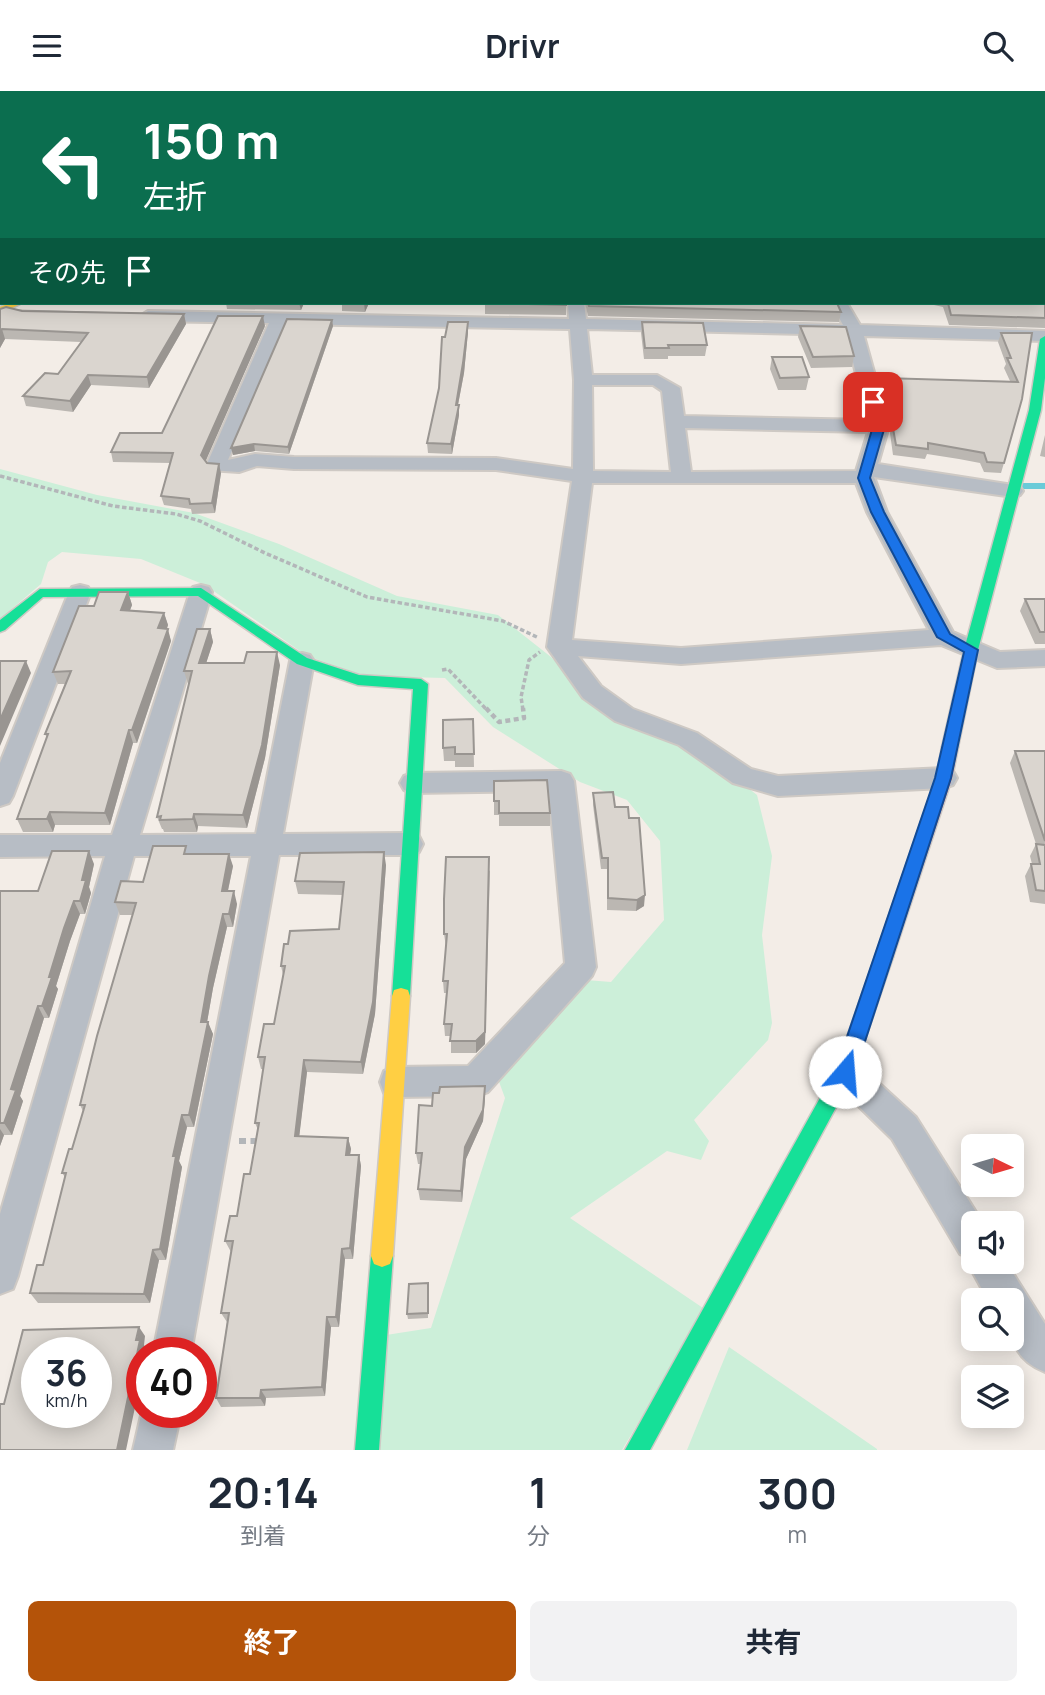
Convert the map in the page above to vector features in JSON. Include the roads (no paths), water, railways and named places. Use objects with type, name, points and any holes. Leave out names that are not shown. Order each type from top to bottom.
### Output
[{"type":"street","points":[[552,647],[583,475],[583,380],[576,305]]},
{"type":"street","points":[[840,305],[853,328],[879,426],[866,473],[877,512],[944,637]]},
{"type":"street","points":[[711,307],[713,327]]},
{"type":"street","points":[[132,315],[853,328],[1045,337],[1035,410],[971,650],[943,778],[845,1072],[637,1450]]},
{"type":"street","points":[[281,318],[216,466],[239,466],[255,460],[294,463],[495,464],[604,479],[866,473],[1013,491]]},
{"type":"street","points":[[583,380],[657,380],[671,388],[682,478]]},
{"type":"street","points":[[676,422],[879,426]]},
{"type":"street","points":[[0,796],[80,591]]},
{"type":"street","points":[[0,1276],[123,844],[201,592]]},
{"type":"street","points":[[0,627],[40,593],[201,592],[302,661],[358,680],[421,684],[396,1083],[367,1450]]},
{"type":"street","points":[[552,647],[681,656],[944,637],[997,660],[1045,658]]},
{"type":"street","points":[[552,647],[592,692],[624,715],[688,739],[742,776],[778,786],[943,778]]},
{"type":"street","points":[[175,1337],[302,661]]},
{"type":"street","points":[[396,1083],[476,1081],[581,967],[561,781],[413,783]]},
{"type":"street","points":[[0,846],[409,844]]},
{"type":"street","points":[[845,1072],[904,1128],[961,1221]]},
{"type":"street","points":[[1024,1325],[1034,1342],[1045,1353]]},
{"type":"street","points":[[153,1450],[158,1428]]},
{"type":"waterway","points":[[1023,486],[1045,486]]}]
